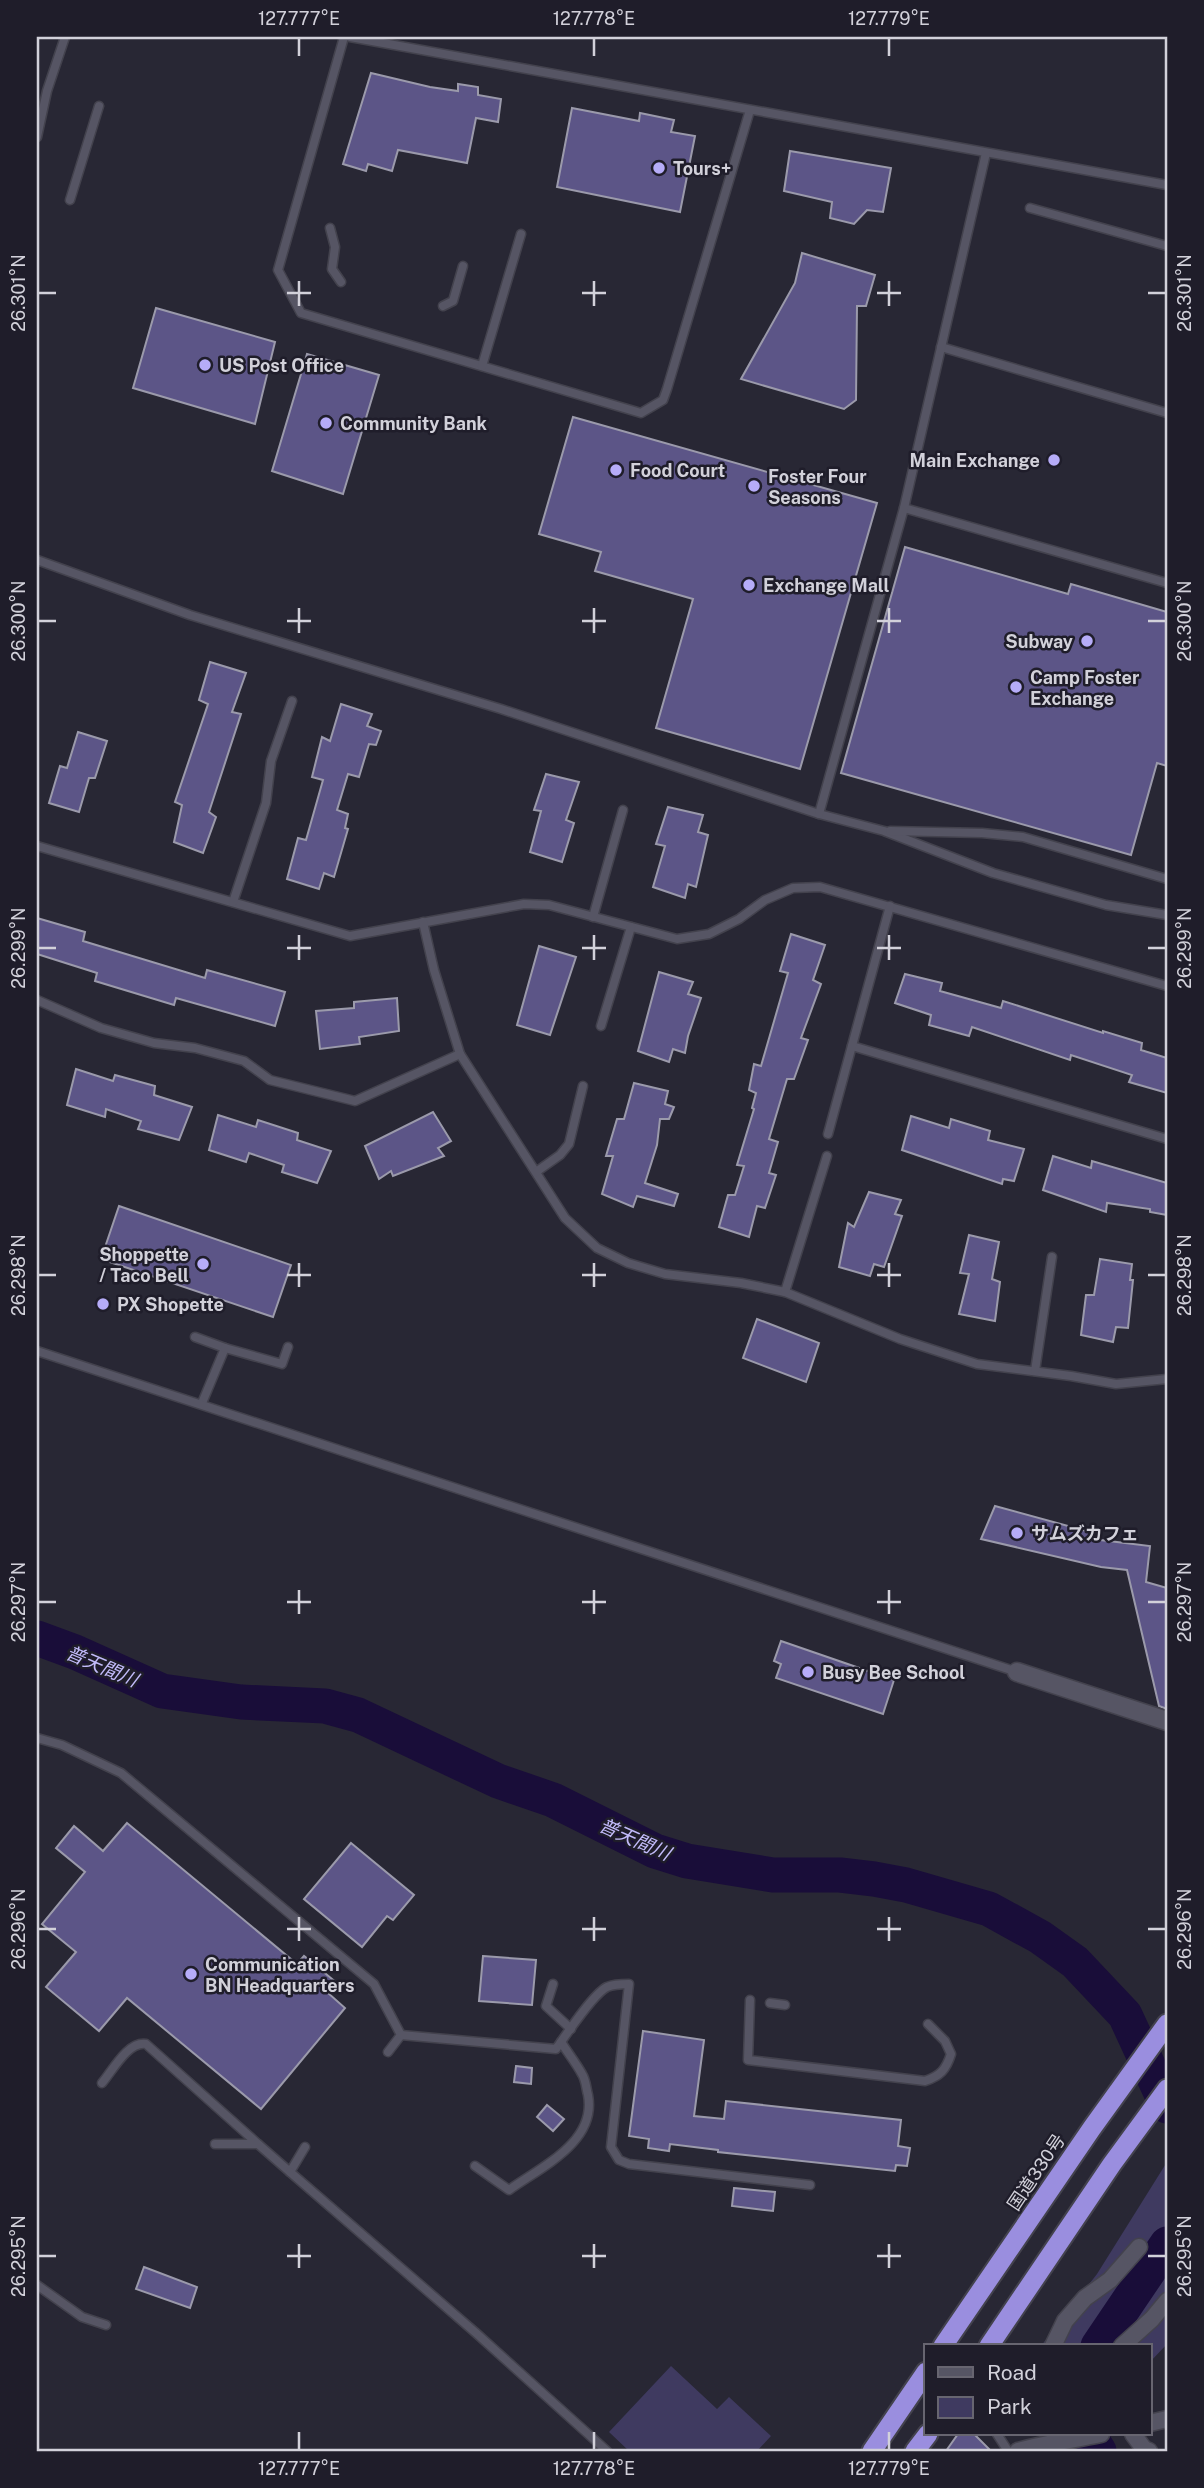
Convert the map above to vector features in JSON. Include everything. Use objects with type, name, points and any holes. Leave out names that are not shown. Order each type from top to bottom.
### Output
[{"type":"highway","name":"国道330号","points":[[944,2344],[1092,2128],[1167,2024]]},
{"type":"highway","points":[[990,2344],[1112,2164],[1167,2089]]},
{"type":"highway","points":[[872,2451],[924,2375]]},
{"type":"highway","points":[[915,2451],[926,2436]]},
{"type":"street","points":[[1017,1672],[1167,1721]]},
{"type":"street","points":[[1054,2344],[1065,2320],[1085,2298],[1110,2280],[1139,2247]]},
{"type":"street","points":[[1124,2344],[1167,2301]]},
{"type":"street","points":[[1018,2451],[1090,2436]]},
{"type":"street","points":[[1134,2436],[1144,2449],[1149,2451]]},
{"type":"lane","points":[[37,137],[47,91],[65,37]]},
{"type":"lane","points":[[344,37],[278,270],[301,313],[641,413],[663,400],[750,110]]},
{"type":"lane","points":[[350,37],[1167,185]]},
{"type":"lane","points":[[70,200],[99,106]]},
{"type":"lane","points":[[819,814],[904,508],[986,153]]},
{"type":"lane","points":[[1030,208],[1167,246]]},
{"type":"lane","points":[[330,228],[335,247],[332,269],[341,282]]},
{"type":"lane","points":[[482,366],[521,234]]},
{"type":"lane","points":[[443,306],[453,301],[463,266]]},
{"type":"lane","points":[[941,347],[1167,413]]},
{"type":"lane","points":[[904,508],[1167,583]]},
{"type":"lane","points":[[37,561],[190,615],[500,709],[819,814],[884,831],[1006,876],[1106,905],[1167,915]]},
{"type":"lane","points":[[233,902],[267,803],[271,761],[292,701]]},
{"type":"lane","points":[[593,917],[623,810]]},
{"type":"lane","points":[[884,831],[1023,837],[1167,878]]},
{"type":"lane","points":[[37,846],[350,936],[524,904],[549,905],[677,939],[709,934],[739,919],[765,900],[793,888],[820,887],[1167,986]]},
{"type":"lane","points":[[828,1134],[890,906]]},
{"type":"lane","points":[[423,922],[434,970],[460,1054],[565,1218],[597,1248],[665,1274],[741,1283],[785,1292],[900,1339],[977,1364],[1116,1384],[1167,1379]]},
{"type":"lane","points":[[601,1026],[631,927]]},
{"type":"lane","points":[[37,1000],[101,1028],[154,1043],[195,1048],[244,1062],[270,1080],[355,1101],[460,1054]]},
{"type":"lane","points":[[852,1046],[1167,1139]]},
{"type":"lane","points":[[536,1172],[560,1155],[569,1144],[583,1086]]},
{"type":"lane","points":[[785,1292],[827,1156]]},
{"type":"lane","points":[[1035,1371],[1052,1257]]},
{"type":"lane","points":[[195,1337],[282,1364],[288,1347]]},
{"type":"lane","points":[[202,1403],[225,1348]]},
{"type":"lane","points":[[37,1351],[1017,1672]]},
{"type":"lane","points":[[37,1738],[62,1745],[121,1773],[374,1984],[401,2035]]},
{"type":"lane","points":[[553,1984],[546,2006],[571,2029]]},
{"type":"lane","points":[[401,2035],[556,2049],[605,1988],[629,1984],[611,2147],[619,2160],[629,2164],[810,2185]]},
{"type":"lane","points":[[750,2000],[748,2060],[925,2081],[939,2076],[951,2054],[945,2041],[928,2024]]},
{"type":"lane","points":[[770,2003],[785,2005]]},
{"type":"lane","points":[[388,2052],[401,2035]]},
{"type":"lane","points":[[475,2166],[509,2190],[569,2148],[580,2133],[588,2118],[586,2087],[583,2075],[561,2042]]},
{"type":"lane","points":[[102,2083],[133,2046],[146,2044],[607,2451]]},
{"type":"lane","points":[[215,2144],[258,2144]]},
{"type":"lane","points":[[290,2172],[305,2147]]},
{"type":"lane","points":[[37,2285],[82,2317],[106,2325]]},
{"type":"lane","points":[[998,2436],[1008,2451]]},
{"type":"green space","points":[[1167,2162],[1167,2344],[1152,2360],[1152,2344],[1043,2344],[1097,2274]]},
{"type":"green space","points":[[671,2366],[717,2409],[729,2397],[771,2436],[757,2451],[629,2451],[609,2432]]},
{"type":"building","points":[[371,73],[458,91],[458,84],[478,87],[478,95],[501,99],[498,122],[476,118],[467,163],[398,150],[392,171],[368,164],[366,171],[343,164]]},
{"type":"building","points":[[572,108],[639,121],[640,113],[674,120],[671,132],[695,136],[680,212],[557,187]]},
{"type":"building","points":[[790,151],[891,168],[883,212],[867,210],[854,224],[830,218],[832,202],[784,191]]},
{"type":"building","points":[[802,253],[875,275],[866,306],[857,306],[856,400],[844,409],[741,379],[795,283]]},
{"type":"building","name":"US Post Office","points":[[156,308],[275,342],[255,424],[133,388]]},
{"type":"building","name":"Community Bank","points":[[307,354],[379,375],[343,494],[272,471]]},
{"type":"building","name":"Exchange Mall","points":[[573,417],[877,503],[800,769],[656,728],[693,599],[595,571],[601,552],[539,534]]},
{"type":"building","name":"Camp Foster Exchange","points":[[905,547],[1068,594],[1071,584],[1167,612],[1167,766],[1157,763],[1131,855],[841,773]]},
{"type":"building","points":[[210,662],[246,673],[232,712],[241,714],[209,812],[216,817],[203,853],[174,842],[182,805],[175,802],[208,704],[199,700]]},
{"type":"building","points":[[341,704],[372,714],[367,726],[381,731],[376,745],[369,744],[359,777],[348,774],[337,810],[348,814],[345,828],[348,829],[334,877],[324,873],[319,889],[287,879],[298,838],[306,840],[323,780],[312,777],[322,737],[330,741]]},
{"type":"building","points":[[78,732],[107,741],[95,778],[89,778],[79,812],[49,803],[60,766],[67,768]]},
{"type":"building","points":[[546,774],[579,782],[566,820],[574,823],[562,862],[530,852],[541,811],[534,810]]},
{"type":"building","points":[[668,807],[703,815],[698,832],[708,835],[696,887],[688,884],[685,898],[653,887],[665,846],[656,844]]},
{"type":"building","points":[[37,918],[85,932],[83,941],[205,978],[207,970],[285,992],[275,1026],[176,998],[174,1005],[95,981],[97,973],[37,954]]},
{"type":"building","points":[[791,934],[825,945],[813,980],[821,984],[801,1038],[808,1040],[794,1079],[787,1079],[769,1139],[778,1142],[769,1173],[776,1175],[765,1208],[757,1206],[749,1237],[719,1227],[728,1195],[735,1195],[744,1166],[737,1165],[754,1109],[752,1108],[756,1093],[749,1090],[754,1064],[761,1066],[788,973],[780,971]]},
{"type":"building","points":[[539,946],[576,957],[550,1035],[517,1025]]},
{"type":"building","points":[[659,972],[693,982],[688,994],[701,998],[685,1053],[673,1049],[669,1062],[638,1051]]},
{"type":"building","points":[[905,974],[942,983],[940,991],[1001,1008],[1003,1001],[1142,1043],[1141,1050],[1167,1058],[1167,1093],[1129,1082],[1132,1075],[1071,1055],[1070,1060],[972,1027],[969,1036],[929,1025],[931,1015],[895,1003]]},
{"type":"building","points":[[397,998],[399,1031],[359,1037],[360,1044],[320,1049],[316,1011],[354,1008],[354,1002]]},
{"type":"building","points":[[76,1069],[113,1081],[115,1075],[155,1086],[154,1095],[192,1107],[179,1140],[138,1129],[141,1121],[106,1109],[105,1117],[67,1105]]},
{"type":"building","points":[[634,1083],[668,1091],[665,1104],[674,1107],[669,1119],[660,1119],[657,1145],[645,1183],[678,1194],[674,1206],[637,1196],[633,1207],[602,1194],[613,1156],[606,1156],[617,1119],[624,1119]]},
{"type":"building","points":[[433,1112],[451,1141],[438,1148],[444,1156],[393,1176],[391,1171],[379,1179],[365,1146]]},
{"type":"building","points":[[218,1115],[256,1127],[258,1120],[298,1133],[297,1140],[331,1151],[317,1183],[282,1172],[284,1165],[249,1153],[246,1162],[209,1150]]},
{"type":"building","points":[[911,1116],[949,1128],[951,1119],[990,1131],[988,1140],[1024,1149],[1014,1181],[1003,1179],[1002,1184],[902,1150]]},
{"type":"building","points":[[1053,1156],[1091,1168],[1092,1161],[1167,1183],[1167,1215],[1150,1212],[1150,1209],[1107,1203],[1106,1212],[1043,1190]]},
{"type":"building","points":[[869,1192],[901,1200],[895,1214],[902,1216],[884,1267],[874,1264],[870,1276],[839,1267],[848,1223],[854,1227]]},
{"type":"building","name":"Shoppette / Taco Bell","points":[[119,1206],[291,1265],[273,1317],[101,1259]]},
{"type":"building","points":[[969,1235],[999,1242],[992,1279],[1000,1282],[995,1321],[959,1314],[969,1274],[960,1273]]},
{"type":"building","points":[[1100,1259],[1132,1264],[1128,1328],[1116,1327],[1113,1342],[1081,1335],[1086,1295],[1094,1295]]},
{"type":"building","points":[[757,1319],[819,1343],[806,1382],[743,1358]]},
{"type":"building","points":[[995,1506],[1101,1535],[1101,1540],[1150,1546],[1146,1582],[1167,1588],[1167,1709],[1159,1706],[1127,1570],[1101,1567],[981,1539]]},
{"type":"building","points":[[781,1641],[894,1680],[883,1714],[776,1678],[781,1664],[774,1661]]},
{"type":"building","name":"Communication BN Headquarters","points":[[127,1823],[297,1964],[304,1956],[337,1983],[328,1993],[345,2008],[261,2109],[127,1998],[99,2031],[46,1987],[76,1952],[42,1924],[85,1872],[56,1848],[74,1826],[103,1851]]},
{"type":"building","points":[[351,1843],[414,1895],[393,1920],[387,1916],[362,1947],[304,1899]]},
{"type":"building","points":[[483,1956],[536,1960],[532,2005],[479,2001]]},
{"type":"building","points":[[643,2031],[704,2040],[694,2116],[724,2119],[726,2101],[901,2120],[898,2146],[910,2148],[907,2166],[896,2165],[895,2171],[718,2152],[670,2144],[669,2151],[648,2148],[649,2139],[629,2136]]},
{"type":"building","points":[[516,2066],[532,2068],[531,2084],[514,2082]]},
{"type":"building","points":[[547,2105],[564,2119],[553,2131],[537,2117]]},
{"type":"building","points":[[734,2188],[775,2192],[773,2211],[732,2206]]},
{"type":"building","points":[[144,2267],[197,2287],[190,2308],[136,2289]]},
{"type":"building","points":[[957,2436],[976,2436],[991,2451],[946,2451]]},
{"type":"waterway","name":"普天間川","points":[[37,1638],[162,1691],[241,1702],[325,1706],[358,1715],[498,1781],[553,1800],[655,1851],[687,1861],[773,1875],[840,1875],[874,1879],[906,1885],[989,1909],[1040,1937],[1075,1962],[1125,2015],[1167,2106]]},
{"type":"waterway","name":"普天間川","points":[[1099,2344],[1167,2244]]},
{"type":"waterway","name":"普天間川","points":[[1089,2436],[1099,2451]]},
{"type":"place","name":"Tours+","points":[[659,168]]},
{"type":"place","name":"US Post Office","points":[[205,365]]},
{"type":"place","name":"Community Bank","points":[[326,423]]},
{"type":"place","name":"Main Exchange","points":[[1054,460]]},
{"type":"place","name":"Food Court","points":[[616,470]]},
{"type":"place","name":"Foster Four Seasons","points":[[754,486]]},
{"type":"place","name":"Exchange Mall","points":[[749,585]]},
{"type":"place","name":"Subway","points":[[1087,641]]},
{"type":"place","name":"Camp Foster Exchange","points":[[1016,687]]},
{"type":"place","name":"Shoppette / Taco Bell","points":[[203,1264]]},
{"type":"place","name":"PX Shopette","points":[[103,1304]]},
{"type":"place","name":"サムズカフェ","points":[[1017,1533]]},
{"type":"place","name":"Busy Bee School","points":[[808,1672]]},
{"type":"place","name":"Communication BN Headquarters","points":[[191,1974]]}]
